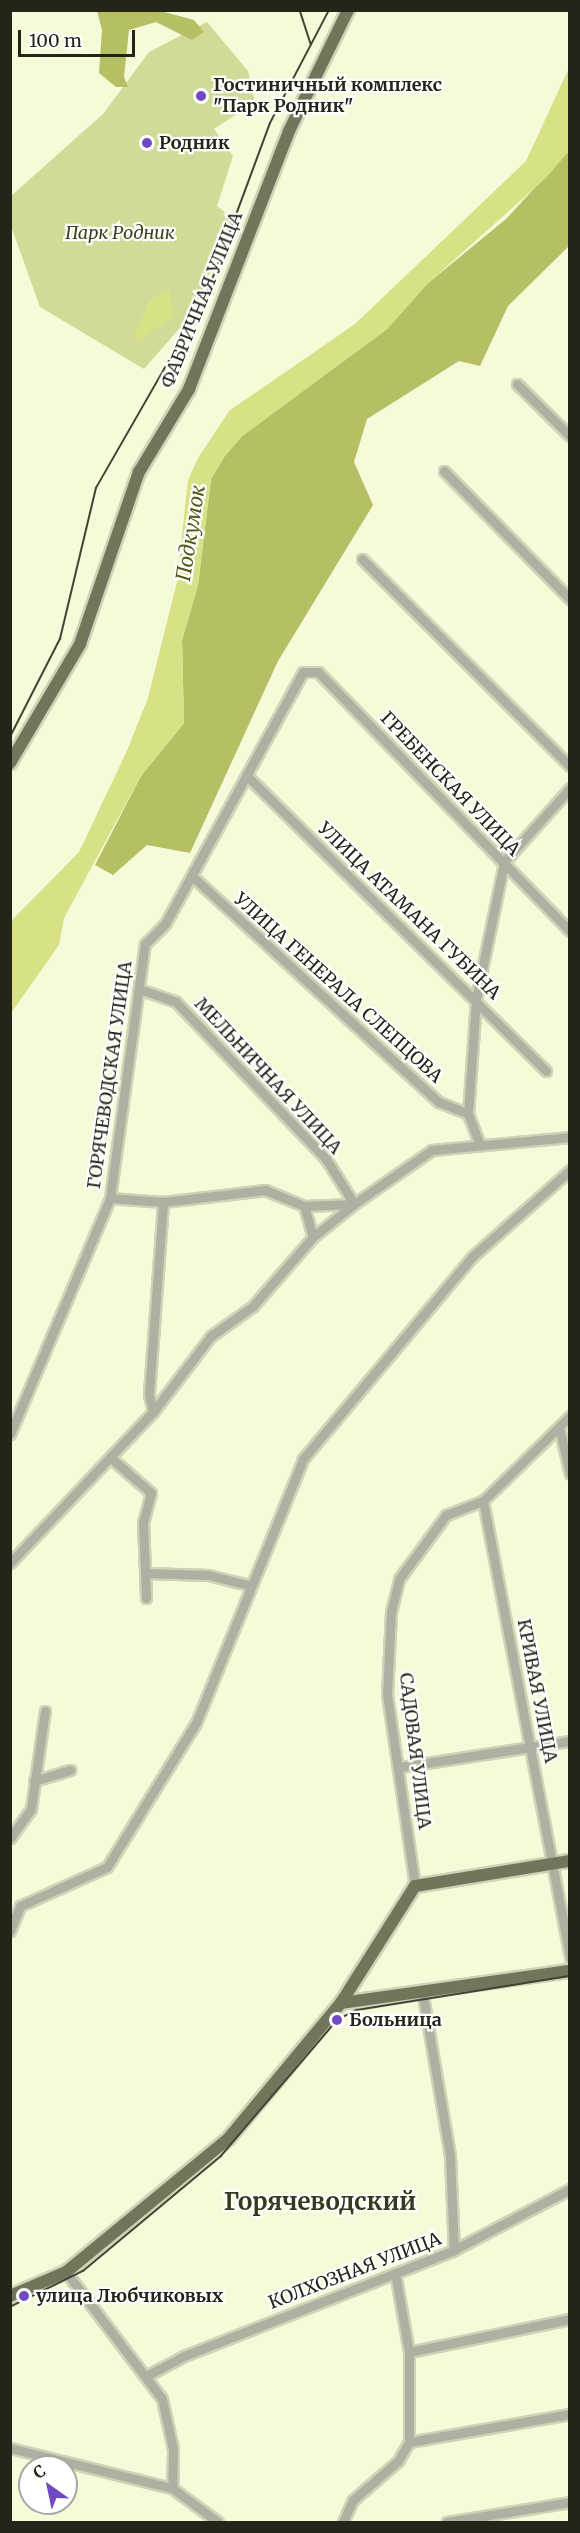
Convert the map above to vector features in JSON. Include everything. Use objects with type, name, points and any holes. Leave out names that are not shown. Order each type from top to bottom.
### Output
[{"type":"main road","name":"ФАБРИЧНАЯ УЛИЦА","points":[[10,763],[80,644],[139,472],[189,389],[289,131],[348,10]]},
{"type":"main road","points":[[10,2296],[66,2272],[228,2139],[341,2003],[415,1886],[570,1861]]},
{"type":"main road","points":[[341,2003],[570,1971]]},
{"type":"street","points":[[517,384],[570,436]]},
{"type":"street","points":[[444,471],[570,599]]},
{"type":"street","points":[[363,559],[570,766]]},
{"type":"street","name":"ГОРЯЧЕВОДСКАЯ УЛИЦА","points":[[10,1434],[110,1198],[142,990],[145,944],[165,924],[303,672]]},
{"type":"street","name":"ГРЕБЕНСКАЯ УЛИЦА","points":[[303,672],[318,672],[570,931]]},
{"type":"street","name":"УЛИЦА АТАМАНА ГУБИНА","points":[[247,776],[476,999],[546,1071]]},
{"type":"street","points":[[480,1145],[468,1114],[476,999],[504,862],[570,788]]},
{"type":"street","name":"УЛИЦА ГЕНЕРАЛА СЛЕПЦОВА","points":[[192,876],[439,1102],[468,1114]]},
{"type":"street","name":"МЕЛЬНИЧНАЯ УЛИЦА","points":[[142,990],[176,1002],[326,1159],[354,1204]]},
{"type":"street","points":[[10,1563],[153,1412],[211,1336],[253,1306],[313,1237],[354,1204],[432,1150],[570,1137]]},
{"type":"street","points":[[10,1931],[20,1906],[107,1867],[196,1723],[248,1584],[303,1459],[472,1257],[570,1170]]},
{"type":"street","points":[[110,1198],[163,1202],[265,1190],[304,1206],[354,1204]]},
{"type":"street","points":[[153,1412],[149,1394],[163,1202]]},
{"type":"street","points":[[304,1206],[313,1237]]},
{"type":"street","name":"САДОВАЯ УЛИЦА","points":[[415,1886],[387,1656],[399,1579],[446,1515],[483,1501],[570,1416]]},
{"type":"street","points":[[559,1426],[570,1474]]},
{"type":"street","points":[[111,1458],[151,1493],[143,1522],[146,1598]]},
{"type":"street","name":"КРИВАЯ УЛИЦА","points":[[483,1501],[554,1864],[570,1959]]},
{"type":"street","points":[[145,1573],[208,1575],[248,1584]]},
{"type":"street","points":[[10,1838],[31,1809],[45,1711]]},
{"type":"street","points":[[400,1767],[570,1741]]},
{"type":"street","points":[[34,1781],[70,1770]]},
{"type":"street","points":[[422,1990],[450,2156],[454,2250]]},
{"type":"street","name":"КОЛХОЗНАЯ УЛИЦА","points":[[148,2375],[184,2356],[454,2250],[570,2189]]},
{"type":"street","points":[[66,2272],[148,2375],[170,2423],[172,2488]]},
{"type":"street","points":[[343,2523],[353,2500],[398,2461],[409,2442],[409,2352],[395,2273]]},
{"type":"street","points":[[409,2352],[570,2319]]},
{"type":"street","points":[[409,2442],[570,2414]]},
{"type":"street","points":[[10,2448],[172,2488],[218,2523]]},
{"type":"street","points":[[447,2523],[570,2502]]},
{"type":"green space","name":"Парк Родник","points":[[207,22],[248,71],[255,102],[214,129],[233,156],[217,206],[233,219],[192,314],[144,369],[40,307],[11,226],[11,196],[103,114],[149,52]]},
{"type":"shaded area","points":[[97,11],[161,11],[194,20],[204,32],[192,40],[156,22],[129,30],[124,77],[128,87],[116,87],[99,73],[102,30]]},
{"type":"shaded area","points":[[569,151],[569,246],[508,306],[480,366],[459,361],[367,419],[354,462],[373,505],[278,661],[190,853],[147,845],[113,875],[95,865],[141,776],[184,723],[182,640],[198,585],[211,479],[224,457],[242,436],[387,329],[427,284],[506,219]]},
{"type":"water","name":"Подкумок","points":[[569,68],[569,151],[546,178],[427,284],[387,329],[242,436],[224,457],[211,479],[198,585],[182,640],[184,723],[141,776],[64,918],[59,945],[11,1013],[11,921],[79,852],[126,753],[148,698],[177,582],[188,480],[198,458],[229,411],[355,324],[526,161]]},
{"type":"water","points":[[169,289],[173,316],[141,340],[133,338],[149,301]]},
{"type":"tram line","points":[[300,10],[311,44]]},
{"type":"tram line","points":[[10,737],[60,639],[96,488],[206,296],[270,123],[329,10]]},
{"type":"tram line","points":[[10,2307],[83,2271],[221,2156],[337,2020],[357,2010],[570,1976]]},
{"type":"place","name":"Гостиничный комплекс \"Парк Родник\"","points":[[201,96]]},
{"type":"place","name":"Родник","points":[[147,143]]},
{"type":"place","name":"Больница","points":[[337,2020]]},
{"type":"place","name":"улица Любчиковых","points":[[24,2296]]},
{"type":"district","name":"Горячеводский","points":[[320,2202]]}]
